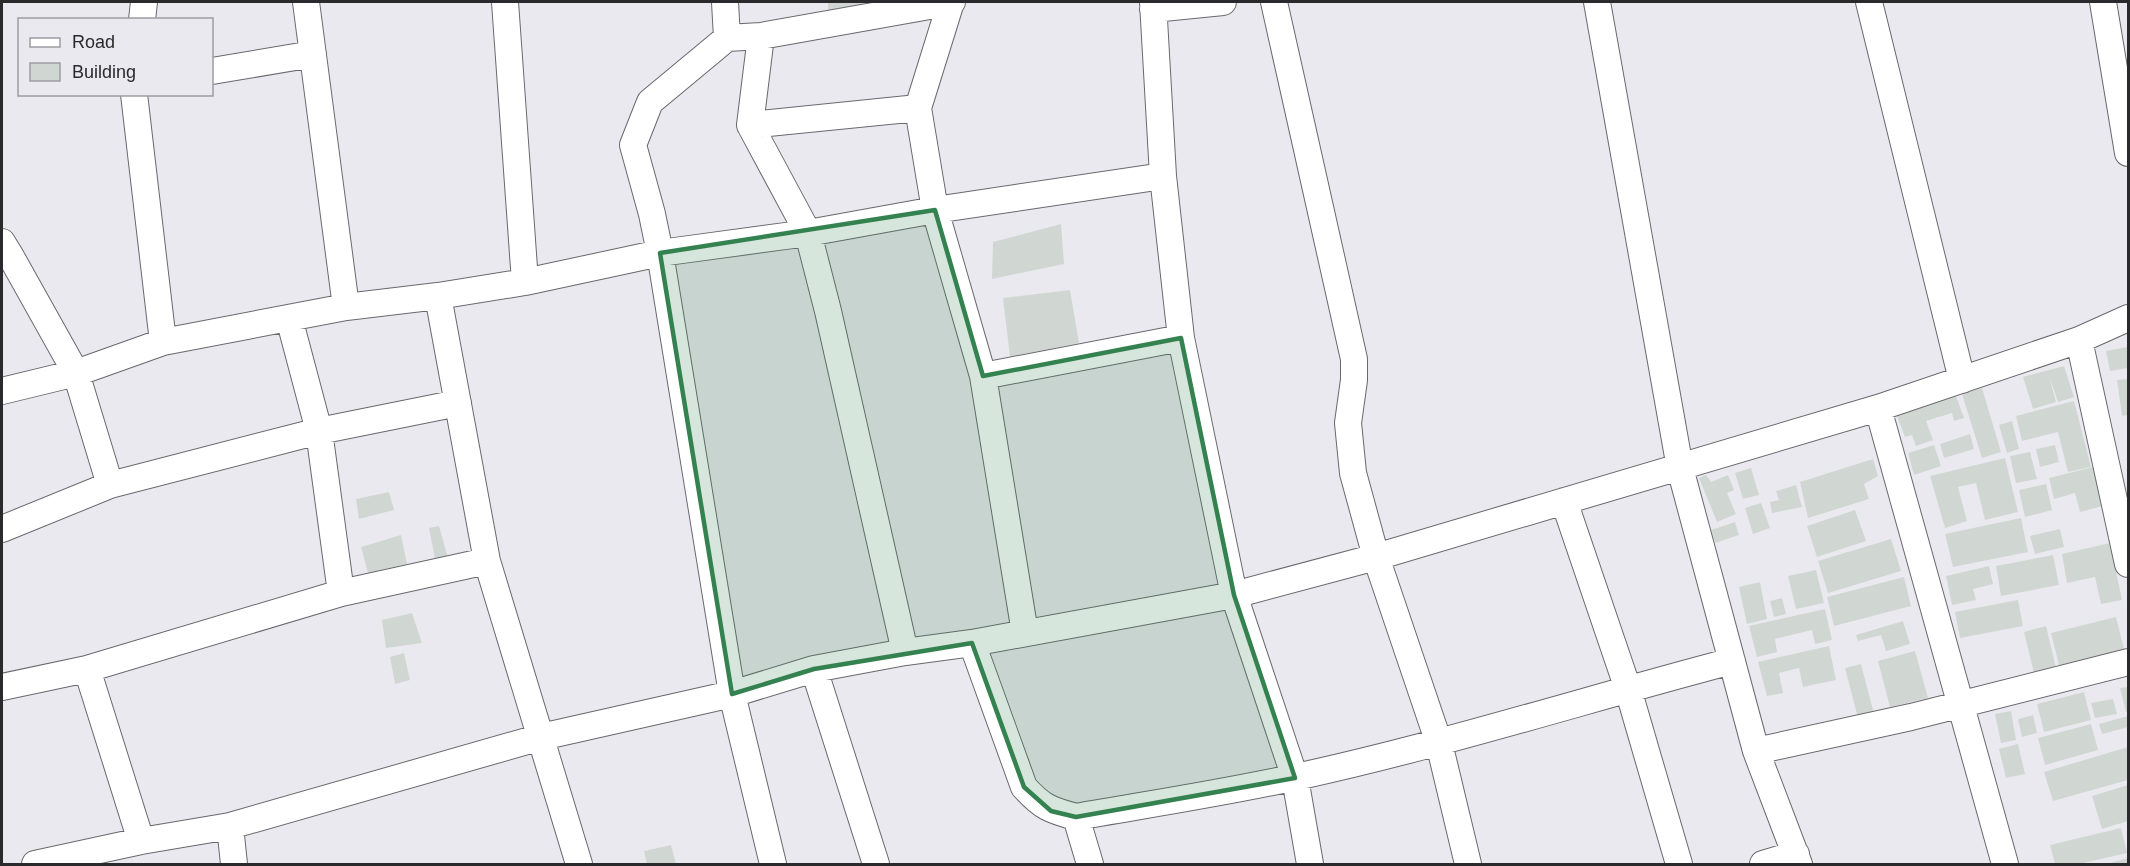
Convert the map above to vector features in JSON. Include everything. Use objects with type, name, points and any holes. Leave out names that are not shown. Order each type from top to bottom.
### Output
[{"type":"street","points":[[142,18],[144,2]]},
{"type":"street","points":[[306,2],[346,308]]},
{"type":"street","points":[[505,2],[525,282]]},
{"type":"street","points":[[725,2],[727,38]]},
{"type":"street","points":[[774,864],[732,694],[660,253],[633,145],[650,102],[727,38],[760,36],[952,2],[918,108],[935,210],[983,376],[1025,633]]},
{"type":"street","points":[[1223,2],[1153,5],[1163,176],[1181,338],[1234,596],[1295,777],[1310,864]]},
{"type":"street","points":[[1274,2],[1354,359],[1354,381],[1348,423],[1353,473],[1377,557],[1439,743],[1468,864]]},
{"type":"street","points":[[1597,2],[1680,468],[1756,751],[1797,859],[1763,864]]},
{"type":"street","points":[[1869,2],[1962,380]]},
{"type":"street","points":[[2103,2],[2128,153]]},
{"type":"street","points":[[760,36],[750,125],[808,233],[828,311],[905,652]]},
{"type":"street","points":[[213,70],[313,54]]},
{"type":"street","points":[[134,96],[163,342]]},
{"type":"street","points":[[750,125],[918,108]]},
{"type":"street","points":[[2,391],[76,373],[163,342],[289,318],[525,282],[660,253],[808,233],[935,210],[1163,176]]},
{"type":"street","points":[[2,243],[76,373],[110,485]]},
{"type":"street","points":[[438,296],[487,561],[579,864]]},
{"type":"street","points":[[289,318],[319,431],[341,593]]},
{"type":"street","points":[[35,864],[141,841],[230,826],[541,737],[732,694],[814,669],[1234,596],[1377,557],[1878,408],[2079,340],[2128,318]]},
{"type":"street","points":[[983,376],[1181,338]]},
{"type":"street","points":[[2079,340],[2128,564]]},
{"type":"street","points":[[2,529],[110,485],[319,431],[458,403]]},
{"type":"street","points":[[1878,408],[2005,864]]},
{"type":"street","points":[[1564,501],[1628,688],[1679,864]]},
{"type":"street","points":[[2,687],[87,669],[341,593],[487,561]]},
{"type":"street","points":[[972,643],[1024,787],[1036,801],[1051,811],[1077,817],[1295,777],[1439,743],[1628,688],[1732,661]]},
{"type":"street","points":[[1756,751],[1961,704],[2128,662]]},
{"type":"street","points":[[87,669],[141,841]]},
{"type":"street","points":[[814,669],[876,864]]},
{"type":"street","points":[[1077,817],[1090,864]]},
{"type":"street","points":[[230,826],[234,864]]},
{"type":"highlighted area","points":[[935,210],[983,376],[1181,338],[1234,595],[1295,778],[1076,817],[1051,811],[1024,787],[972,643],[814,669],[732,694],[660,253]]},
{"type":"building","points":[[828,2],[863,2],[864,9],[828,15]]},
{"type":"building","points":[[1061,224],[1064,264],[992,279],[993,242]]},
{"type":"building","points":[[1070,290],[1079,343],[1010,357],[1003,298]]},
{"type":"building","points":[[2128,347],[2128,368],[2110,371],[2106,351]]},
{"type":"building","points":[[2064,366],[2074,397],[2058,402],[2049,376],[2056,402],[2033,409],[2023,377]]},
{"type":"building","points":[[2128,379],[2128,415],[2122,416],[2117,380]]},
{"type":"building","points":[[1982,388],[2001,452],[1982,458],[1962,394]]},
{"type":"building","points":[[1956,396],[1964,418],[1954,421],[1952,413],[1926,421],[1933,440],[1916,446],[1912,435],[1905,437],[1897,416]]},
{"type":"building","points":[[2074,401],[2091,467],[2068,472],[2058,432],[2022,441],[2016,416]]},
{"type":"building","points":[[2012,421],[2019,449],[2007,453],[1999,425]]},
{"type":"building","points":[[1970,434],[1974,449],[1944,458],[1940,444]]},
{"type":"building","points":[[1934,445],[1941,466],[1914,475],[1908,453]]},
{"type":"building","points":[[2055,445],[2059,462],[2040,467],[2036,449]]},
{"type":"building","points":[[2030,452],[2037,479],[2016,483],[2010,456]]},
{"type":"building","points":[[2005,458],[2018,512],[1985,520],[1976,483],[1958,487],[1967,521],[1945,528],[1930,476]]},
{"type":"building","points":[[1873,459],[1878,476],[1864,484],[1869,499],[1808,518],[1800,482]]},
{"type":"building","points":[[2093,467],[2103,506],[2080,512],[2075,493],[2054,499],[2049,478]]},
{"type":"building","points":[[1751,468],[1759,495],[1743,499],[1735,473]]},
{"type":"building","points":[[1706,475],[1711,482],[1728,475],[1734,490],[1727,493],[1736,514],[1717,522],[1699,478]]},
{"type":"building","points":[[2046,484],[2052,510],[2025,517],[2019,490]]},
{"type":"building","points":[[1796,485],[1802,507],[1772,513],[1770,502],[1779,500],[1776,491]]},
{"type":"building","points":[[389,492],[394,510],[359,519],[356,499]]},
{"type":"building","points":[[1761,503],[1770,528],[1753,534],[1745,508]]},
{"type":"building","points":[[1855,510],[1866,541],[1817,557],[1807,526]]},
{"type":"building","points":[[2021,518],[2028,552],[1953,567],[1945,534]]},
{"type":"building","points":[[1735,522],[1739,535],[1715,543],[1711,530]]},
{"type":"building","points":[[439,526],[448,558],[435,559],[429,528]]},
{"type":"building","points":[[2060,529],[2064,547],[2035,554],[2030,536]]},
{"type":"building","points":[[401,535],[407,564],[368,573],[361,547]]},
{"type":"building","points":[[1891,539],[1901,571],[1828,593],[1818,561]]},
{"type":"building","points":[[2110,543],[2122,600],[2101,604],[2095,577],[2067,583],[2062,554]]},
{"type":"building","points":[[2053,555],[2059,585],[2001,596],[1996,566]]},
{"type":"building","points":[[1989,566],[1993,584],[1973,589],[1976,600],[1952,605],[1946,576]]},
{"type":"building","points":[[1816,570],[1824,603],[1796,609],[1788,576]]},
{"type":"building","points":[[1904,577],[1911,606],[1834,626],[1827,597]]},
{"type":"building","points":[[1760,582],[1767,619],[1747,624],[1739,587]]},
{"type":"building","points":[[1782,598],[1786,614],[1774,617],[1770,601]]},
{"type":"building","points":[[2018,600],[2023,626],[1960,638],[1955,612]]},
{"type":"building","points":[[1825,609],[1832,640],[1815,644],[1812,630],[1775,639],[1777,652],[1757,657],[1749,626]]},
{"type":"building","points":[[412,613],[422,643],[386,648],[382,620]]},
{"type":"building","points":[[2116,617],[2125,653],[2060,669],[2051,633]]},
{"type":"building","points":[[1903,621],[1910,644],[1886,651],[1881,635],[1858,641],[1856,635]]},
{"type":"building","points":[[2046,626],[2057,672],[2035,677],[2024,632]]},
{"type":"building","points":[[1829,646],[1836,680],[1803,687],[1799,668],[1779,673],[1783,693],[1767,696],[1758,662]]},
{"type":"building","points":[[1915,651],[1928,698],[1890,707],[1878,661]]},
{"type":"building","points":[[404,653],[410,680],[395,684],[390,657]]},
{"type":"building","points":[[1861,664],[1874,714],[1858,718],[1845,668]]},
{"type":"building","points":[[2128,687],[2128,711],[2126,712],[2120,688]]},
{"type":"building","points":[[2084,692],[2091,720],[2044,732],[2037,704]]},
{"type":"building","points":[[2113,699],[2117,714],[2095,718],[2091,703]]},
{"type":"building","points":[[2011,711],[2016,740],[2001,743],[1995,714]]},
{"type":"building","points":[[2033,715],[2037,733],[2022,737],[2018,719]]},
{"type":"building","points":[[2128,716],[2128,727],[2102,734],[2099,724]]},
{"type":"building","points":[[2091,724],[2098,750],[2045,765],[2038,738]]},
{"type":"building","points":[[2018,744],[2025,774],[2006,778],[1999,749]]},
{"type":"building","points":[[2128,747],[2128,780],[2053,801],[2044,772]]},
{"type":"building","points":[[2128,785],[2128,821],[2102,829],[2092,796]]},
{"type":"building","points":[[2121,828],[2127,853],[2079,864],[2055,864],[2050,845]]},
{"type":"building","points":[[671,845],[676,864],[647,864],[644,851]]},
{"type":"building","points":[[2128,858],[2128,864],[2107,864]]}]
